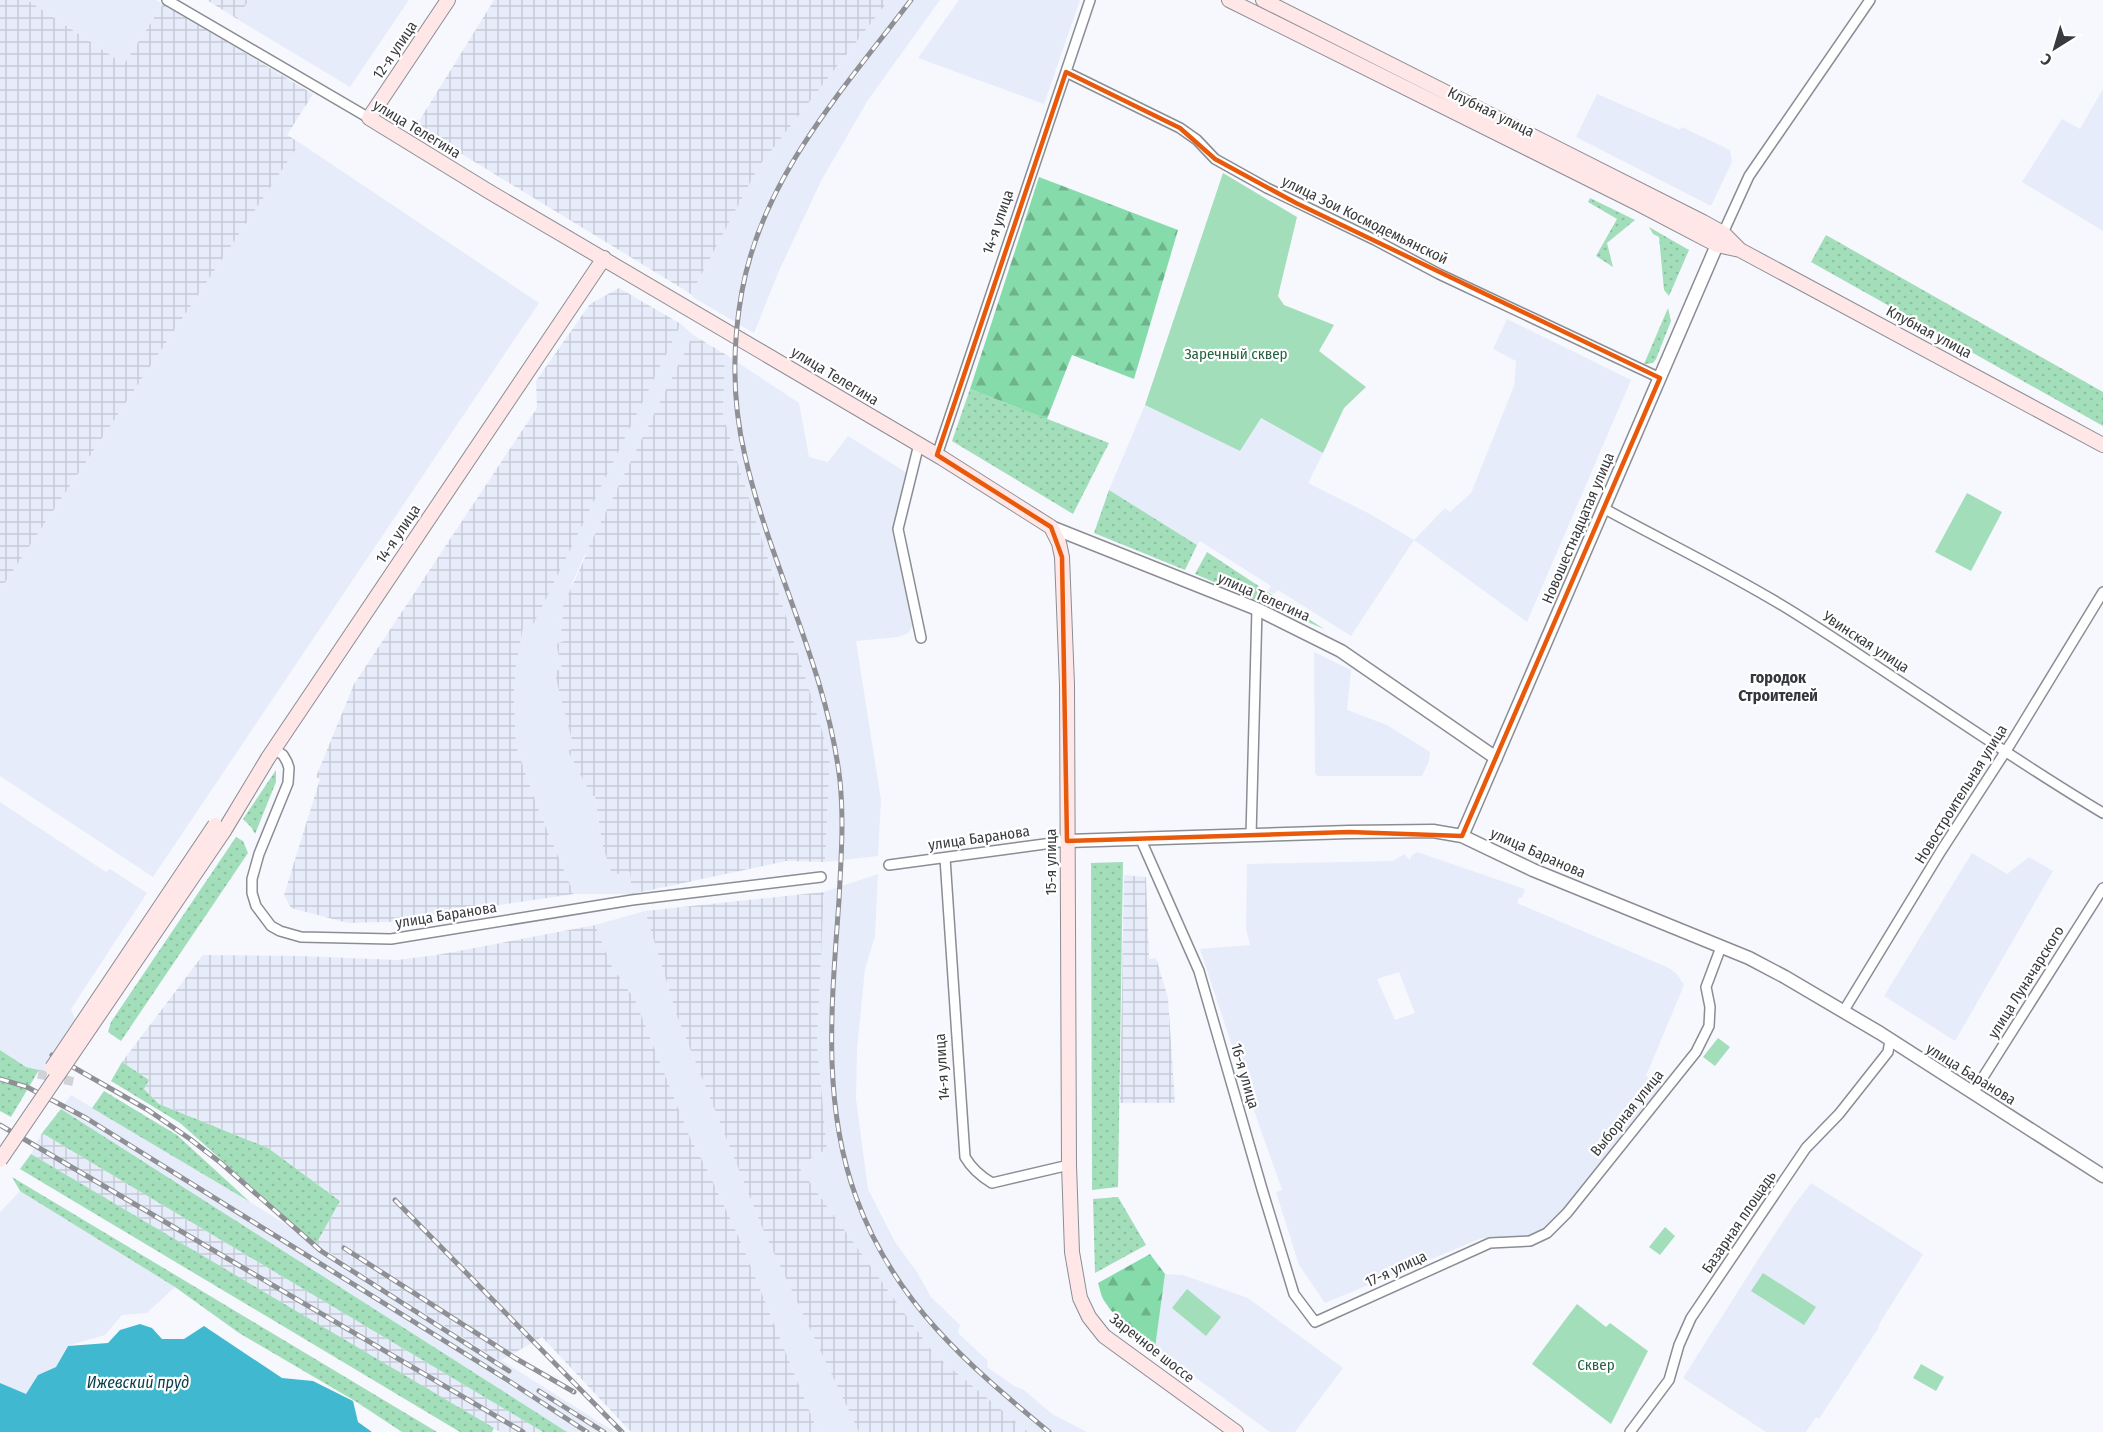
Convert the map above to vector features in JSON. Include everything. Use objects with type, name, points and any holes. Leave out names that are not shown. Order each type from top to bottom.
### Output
[{"type":"main road","name":"12-я улица","points":[[369,118],[448,0]]},
{"type":"main road","name":"Клубная улица","points":[[1229,0],[1636,203],[1720,239]]},
{"type":"main road","name":"Клубная улица","points":[[1263,0],[1720,239],[2103,445]]},
{"type":"main road","name":"улица Телегина","points":[[369,118],[488,191],[919,444],[1051,527]]},
{"type":"main road","name":"14-я улица","points":[[219,828],[604,258]]},
{"type":"main road","name":"15-я улица","points":[[1051,527],[1059,543],[1062,557],[1066,685],[1071,1199]]},
{"type":"main road","points":[[0,1145],[219,828]]},
{"type":"main road","points":[[0,1160],[219,828]]},
{"type":"main road","name":"Заречное шоссе","points":[[1071,1199],[1074,1275],[1080,1298],[1089,1317],[1104,1336],[1236,1432]]},
{"type":"street","name":"улица Телегина","points":[[167,0],[369,118]]},
{"type":"street","name":"14-я улица","points":[[937,455],[1090,0]]},
{"type":"street","points":[[1720,239],[1749,176],[1870,0]]},
{"type":"street","name":"улица Зои Космодемьянской","points":[[1066,72],[1180,128],[1197,140],[1215,159],[1296,203],[1660,378]]},
{"type":"street","name":"Новошестнадцатая улица","points":[[1462,836],[1720,239]]},
{"type":"street","points":[[919,444],[898,529],[921,638]]},
{"type":"street","name":"Увинская улица","points":[[1605,509],[1783,606],[2005,752],[2103,813]]},
{"type":"street","name":"улица Телегина","points":[[1051,527],[1257,609],[1341,651],[1496,758]]},
{"type":"street","name":"Новостроительная улица","points":[[1843,1012],[2103,592]]},
{"type":"street","points":[[1251,836],[1257,609]]},
{"type":"street","name":"улица Баранова","points":[[271,754],[283,755],[289,768],[288,783],[259,854],[252,879],[252,892],[255,906],[271,926],[300,937],[391,939],[632,900],[821,877]]},
{"type":"street","name":"улица Баранова","points":[[889,865],[1067,841],[1349,832],[1433,831],[1462,836],[1526,867],[1749,958],[1785,977],[1890,1040],[2103,1176]]},
{"type":"street","name":"16-я улица","points":[[1141,840],[1199,971],[1294,1294],[1315,1322]]},
{"type":"street","name":"14-я улица","points":[[945,858],[965,1157],[982,1178],[992,1183],[1069,1165]]},
{"type":"street","name":"улица Луначарского","points":[[1973,1093],[2103,888]]},
{"type":"street","name":"Выборная улица","points":[[1490,1243],[1530,1241],[1547,1233],[1567,1213],[1696,1052],[1709,1026],[1710,1007],[1706,987],[1721,947]]},
{"type":"street","name":"Базарная площадь","points":[[1630,1432],[1669,1380],[1679,1345],[1691,1318],[1806,1148],[1839,1114],[1888,1052],[1890,1040]]},
{"type":"street","name":"17-я улица","points":[[1315,1322],[1490,1243]]},
{"type":"highlighted area","points":[[1066,72],[1180,128],[1215,159],[1296,203],[1660,378],[1462,836],[1349,832],[1067,841],[1062,557],[1051,527],[937,455]]},
{"type":"shaded area","points":[[0,0],[27,0],[124,64],[163,4],[313,94],[287,135],[300,143],[0,590]]},
{"type":"shaded area","points":[[27,0],[156,0],[163,4],[124,64]]},
{"type":"shaded area","points":[[207,0],[249,0],[237,19]]},
{"type":"shaded area","points":[[249,0],[409,0],[350,87],[237,19]]},
{"type":"shaded area","points":[[494,0],[889,0],[759,166],[691,294],[416,126]]},
{"type":"shaded area","points":[[889,0],[940,0],[868,100],[821,181],[778,273],[754,333],[694,298],[691,294],[759,166]]},
{"type":"shaded area","points":[[959,0],[1080,0],[1044,104],[918,58]]},
{"type":"shaded area","points":[[2103,89],[2103,231],[2022,182],[2062,119],[2080,129]]},
{"type":"shaded area","points":[[1597,94],[1680,130],[1682,127],[1730,150],[1732,162],[1711,206],[1576,137]]},
{"type":"shaded area","points":[[300,143],[539,303],[153,877],[0,776],[0,590]]},
{"type":"shaded area","points":[[619,288],[681,324],[533,625],[524,623],[516,665],[514,695],[516,746],[537,806],[574,894],[419,917],[418,921],[348,923],[291,908],[284,895],[320,779],[316,777],[354,684],[537,408],[536,381],[590,304]]},
{"type":"shaded area","points":[[1507,319],[1631,380],[1527,622],[1414,540],[1445,508],[1450,512],[1471,493],[1514,386],[1516,361],[1493,349]]},
{"type":"shaded area","points":[[681,324],[693,335],[587,550],[573,581],[563,620],[559,622],[564,641],[556,644],[562,669],[554,671],[575,749],[569,751],[595,796],[602,843],[612,874],[630,872],[632,894],[574,894],[537,806],[516,746],[514,695],[516,665],[524,622],[533,624]]},
{"type":"shaded area","points":[[693,335],[725,354],[723,416],[830,756],[825,862],[786,861],[632,894],[630,872],[612,875],[602,843],[595,796],[592,796],[568,751],[574,748],[554,671],[562,669],[556,644],[564,641],[559,621],[563,620],[561,611],[586,555],[585,551]]},
{"type":"shaded area","points":[[725,354],[799,403],[809,457],[828,462],[848,436],[907,473],[892,531],[913,625],[908,633],[899,637],[856,641],[881,800],[878,856],[825,862],[830,756],[723,416]]},
{"type":"shaded area","points":[[1145,405],[1240,451],[1260,418],[1323,453],[1308,483],[1370,514],[1414,540],[1351,636],[1278,590],[1274,594],[1268,591],[1271,586],[1200,541],[1197,545],[1109,490]]},
{"type":"shaded area","points":[[1314,652],[1351,670],[1347,710],[1387,725],[1430,752],[1429,761],[1422,776],[1317,776],[1315,773]]},
{"type":"shaded area","points":[[0,802],[106,872],[110,869],[147,893],[71,1009],[76,1021],[44,1071],[26,1067],[0,1050]]},
{"type":"shaded area","points":[[1417,852],[1525,889],[1522,898],[1519,897],[1517,903],[1669,968],[1677,974],[1684,985],[1646,1076],[1665,1085],[1644,1107],[1550,1225],[1534,1237],[1482,1238],[1325,1303],[1299,1265],[1276,1192],[1282,1190],[1200,949],[1250,945],[1246,929],[1247,864],[1393,861],[1404,854],[1410,860]],"holes":[[[1399,972],[1415,1013],[1395,1020],[1377,979]]]},
{"type":"shaded area","points":[[1972,853],[2007,874],[2029,857],[2053,871],[1955,1041],[1884,996]]},
{"type":"shaded area","points":[[878,874],[875,936],[865,969],[857,1049],[856,1099],[868,1189],[895,1242],[917,1272],[931,1297],[960,1325],[959,1334],[988,1361],[987,1367],[1014,1386],[1024,1390],[1052,1414],[1087,1432],[1028,1432],[934,1354],[798,1166],[827,1149],[817,1044],[824,892]]},
{"type":"shaded area","points":[[1124,875],[1146,877],[1149,959],[1156,958],[1168,998],[1175,1103],[1120,1103]]},
{"type":"shaded area","points":[[824,892],[817,1044],[827,1149],[798,1166],[934,1354],[1028,1432],[859,1432],[764,1232],[677,1016],[645,911]]},
{"type":"shaded area","points":[[645,911],[677,1016],[764,1232],[859,1432],[818,1432],[740,1240],[691,1140],[635,1000],[611,965],[595,925]]},
{"type":"shaded area","points":[[595,925],[611,965],[635,1000],[691,1140],[740,1240],[818,1432],[631,1432],[542,1337],[500,1361],[316,1244],[340,1201],[268,1148],[159,1104],[144,1089],[149,1080],[122,1062],[203,955],[397,960],[437,955]]},
{"type":"shaded area","points":[[71,1095],[250,1202],[615,1432],[567,1432],[61,1109]]},
{"type":"shaded area","points":[[42,1133],[543,1432],[500,1432],[31,1154]]},
{"type":"shaded area","points":[[1811,1183],[1923,1254],[1819,1419],[1816,1417],[1806,1432],[1766,1432],[1683,1378],[1761,1255]]},
{"type":"shaded area","points":[[20,1191],[175,1287],[147,1313],[122,1315],[105,1335],[67,1346],[56,1367],[38,1375],[26,1395],[0,1383],[0,1212]]},
{"type":"shaded area","points":[[1165,1274],[1183,1275],[1248,1298],[1343,1368],[1295,1432],[1270,1432],[1155,1348]]},
{"type":"green space","name":"Заречный сквер","points":[[1223,173],[1297,217],[1278,296],[1284,305],[1334,325],[1319,351],[1366,387],[1344,408],[1323,453],[1261,418],[1240,451],[1145,405]]},
{"type":"green space","points":[[1039,177],[1178,230],[1134,379],[1072,355],[1047,419],[970,389]]},
{"type":"green space","points":[[1590,198],[1635,220],[1607,243],[1613,267],[1596,256],[1617,219],[1588,202]]},
{"type":"green space","points":[[1649,227],[1689,250],[1669,296],[1664,290],[1659,237],[1653,234]]},
{"type":"green space","points":[[1826,235],[2103,392],[2103,426],[1811,262]]},
{"type":"green space","points":[[1668,308],[1671,321],[1656,359],[1653,363],[1644,364]]},
{"type":"green space","points":[[970,389],[1109,443],[1073,514],[952,441]]},
{"type":"green space","points":[[1109,490],[1197,545],[1185,570],[1094,533]]},
{"type":"green space","points":[[1967,493],[2002,512],[1971,571],[1935,552]]},
{"type":"green space","points":[[1207,552],[1324,629],[1195,574]]},
{"type":"green space","points":[[276,770],[276,782],[255,834],[243,819]]},
{"type":"green space","points":[[236,837],[243,841],[248,853],[121,1041],[108,1032],[111,1022]]},
{"type":"green space","points":[[1123,862],[1118,1187],[1092,1190],[1091,863]]},
{"type":"green space","points":[[1718,1038],[1730,1047],[1715,1066],[1703,1057]]},
{"type":"green space","points":[[0,1050],[26,1067],[39,1070],[11,1117],[0,1111]]},
{"type":"green space","points":[[122,1062],[149,1080],[144,1089],[159,1104],[268,1148],[340,1201],[316,1244],[180,1123],[111,1081]]},
{"type":"green space","points":[[104,1091],[177,1135],[250,1202],[92,1108]]},
{"type":"green space","points":[[61,1109],[567,1432],[543,1432],[42,1133]]},
{"type":"green space","points":[[31,1154],[494,1428],[492,1432],[460,1432],[20,1169]]},
{"type":"green space","points":[[12,1177],[437,1432],[402,1432],[355,1401],[239,1333],[175,1287],[20,1191]]},
{"type":"green space","points":[[1118,1197],[1146,1245],[1095,1273],[1093,1199]]},
{"type":"green space","points":[[1665,1227],[1675,1236],[1660,1255],[1649,1247]]},
{"type":"green space","points":[[1150,1254],[1165,1274],[1155,1348],[1115,1316],[1104,1300],[1098,1283]]},
{"type":"green space","points":[[1763,1273],[1816,1307],[1804,1325],[1751,1291]]},
{"type":"green space","points":[[1187,1289],[1221,1317],[1206,1336],[1172,1308]]},
{"type":"green space","name":"Сквер","points":[[1577,1304],[1606,1327],[1610,1323],[1648,1351],[1611,1424],[1532,1364]]},
{"type":"green space","points":[[1921,1364],[1944,1377],[1936,1391],[1913,1378]]},
{"type":"water","name":"Ижевский пруд","points":[[140,1324],[152,1328],[162,1339],[184,1339],[204,1326],[282,1378],[313,1381],[353,1401],[358,1422],[372,1432],[0,1432],[0,1383],[26,1394],[38,1375],[56,1367],[68,1346],[108,1343],[120,1330]]},
{"type":"tunnel","points":[[38,1074],[75,1082]]},
{"type":"railway","points":[[911,0],[809,136],[768,210],[753,249],[742,291],[735,353],[738,415],[745,456],[756,497],[823,698],[840,781],[842,840],[832,1013],[833,1087],[845,1161],[856,1197],[872,1234],[912,1299],[961,1355],[1049,1432]]},
{"type":"railway","points":[[52,1055],[148,1110],[190,1139],[221,1163],[321,1251],[509,1371]]},
{"type":"railway","points":[[0,1079],[27,1087],[86,1118],[587,1432]]},
{"type":"railway","points":[[0,1125],[523,1432]]},
{"type":"railway","points":[[395,1200],[622,1432]]},
{"type":"railway","points":[[344,1248],[515,1358],[574,1392]]},
{"type":"railway","points":[[539,1391],[604,1432]]},
{"type":"district","name":"городок Строителей","points":[[1778,686]]}]
